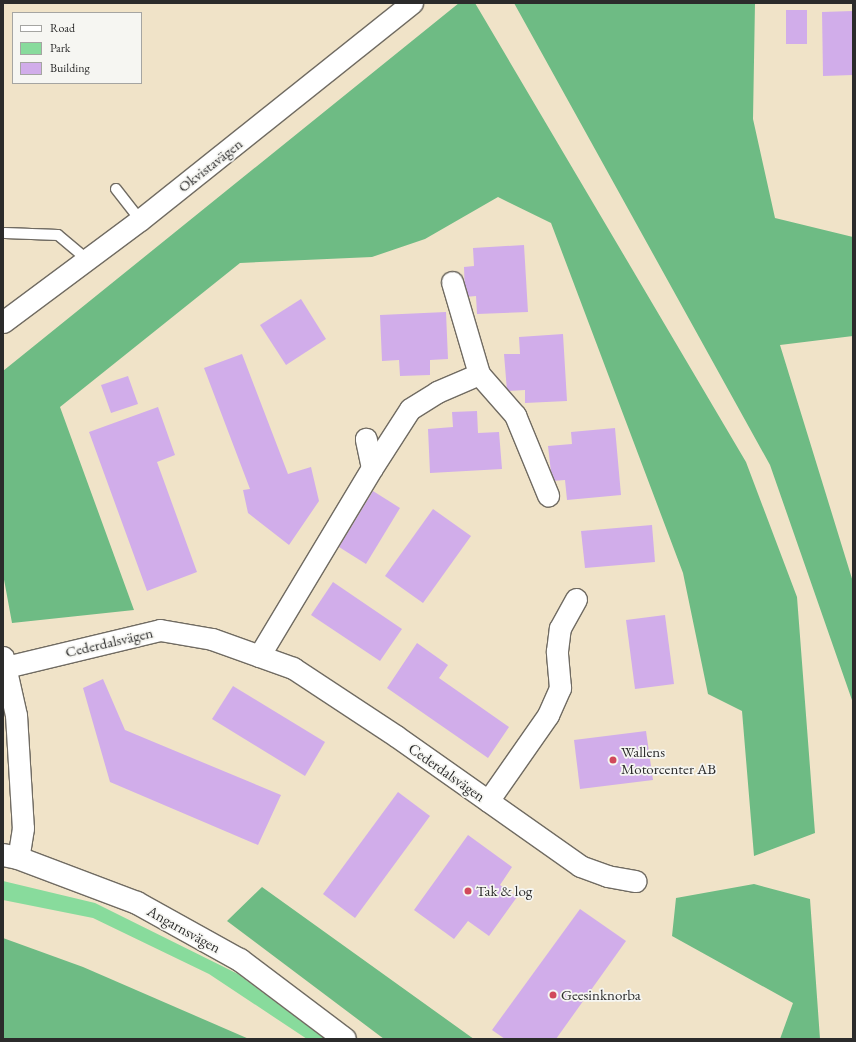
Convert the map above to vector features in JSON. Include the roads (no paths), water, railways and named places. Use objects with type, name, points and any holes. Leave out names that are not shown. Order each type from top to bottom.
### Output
[{"type":"main road","name":"Angarnsvägen","points":[[10,857],[137,903],[240,960],[345,1039]]},
{"type":"street","name":"Okvistavägen","points":[[3,322],[27,306],[85,258],[140,220],[412,3]]},
{"type":"street","points":[[452,282],[478,374],[515,415],[548,495]]},
{"type":"street","points":[[259,656],[372,468],[410,409],[437,392],[478,374]]},
{"type":"street","points":[[366,439],[372,468]]},
{"type":"street","points":[[488,801],[548,715],[560,688],[558,651],[560,628],[576,599]]},
{"type":"street","name":"Cederdalsvägen","points":[[10,857],[23,820],[16,715],[4,662],[160,630],[212,639],[293,668],[400,738],[580,866],[607,876],[636,881]]},
{"type":"lane","points":[[116,189],[140,220]]},
{"type":"lane","points":[[5,233],[58,235],[85,258]]},
{"type":"place","name":"Wallens Motorcenter AB","points":[[613,760]]},
{"type":"place","name":"Tak & log","points":[[468,891]]},
{"type":"place","name":"Geesinknorba","points":[[553,995]]}]
